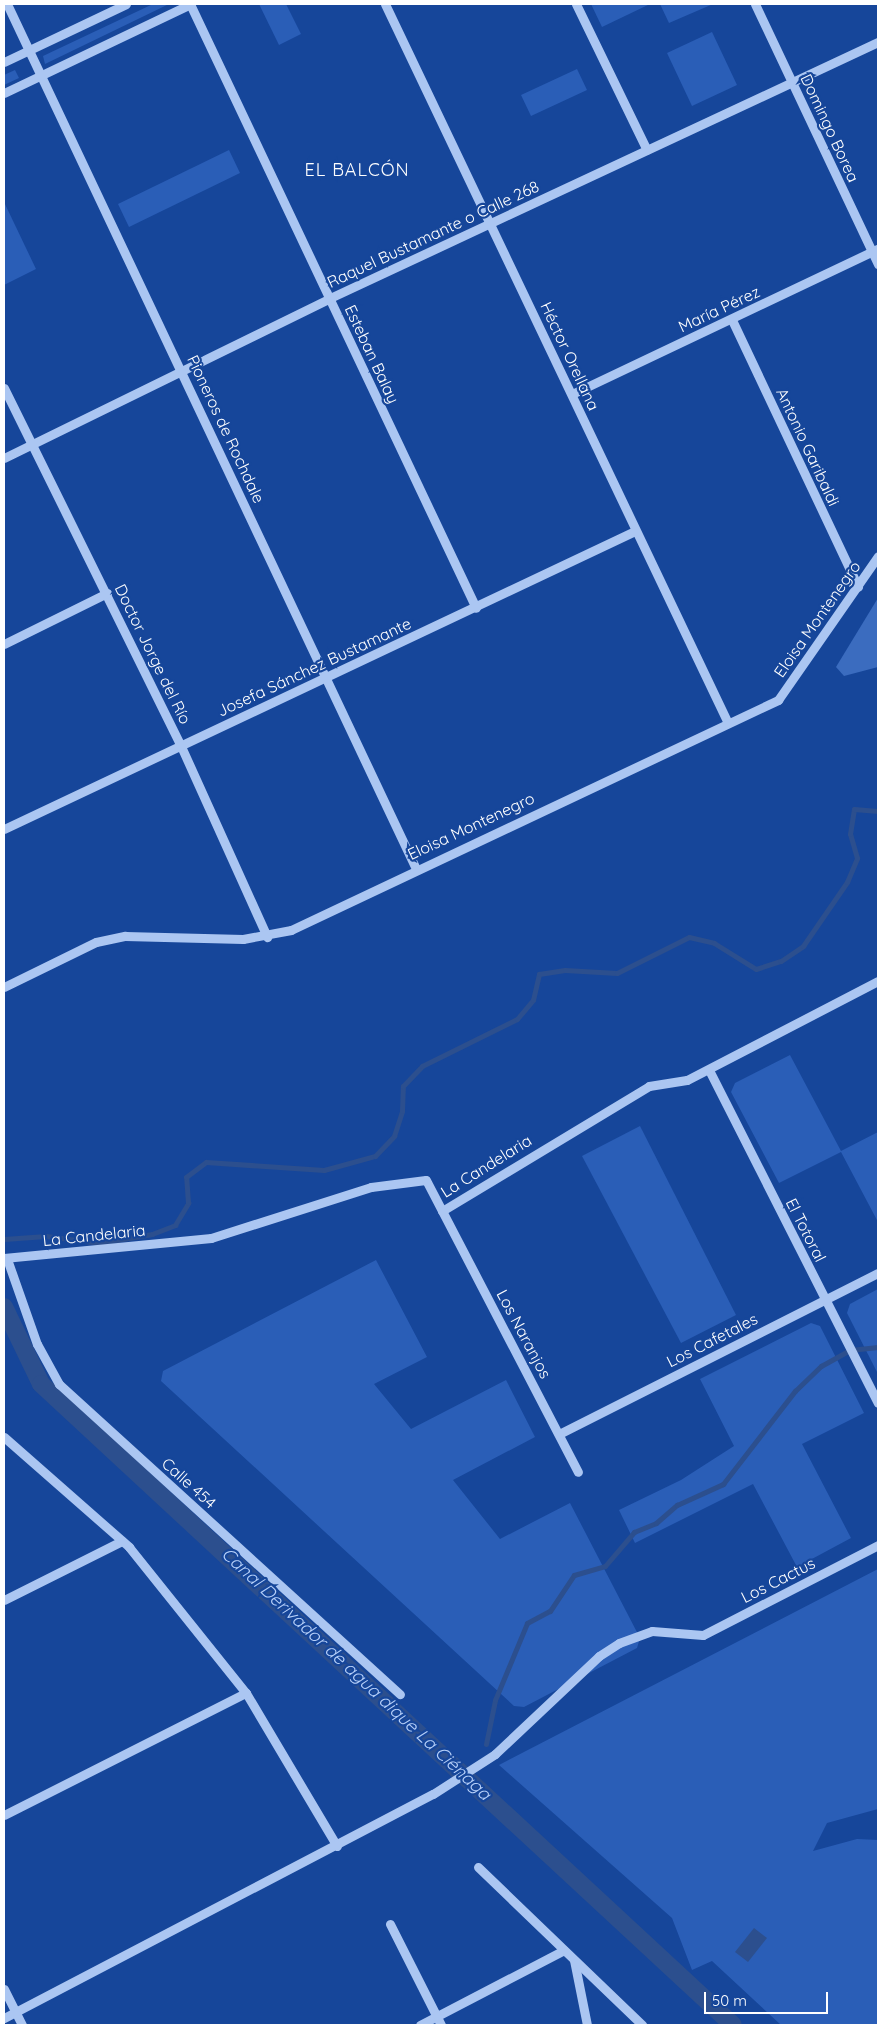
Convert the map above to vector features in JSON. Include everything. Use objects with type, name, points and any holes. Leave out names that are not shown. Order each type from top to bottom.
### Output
[{"type":"street","name":"Pioneros de Rochdale","points":[[7,4],[182,369],[416,868]]},
{"type":"street","points":[[4,62],[126,4]]},
{"type":"street","points":[[4,94],[190,4]]},
{"type":"street","name":"Esteban Balay","points":[[190,4],[476,608]]},
{"type":"street","name":"Héctor Orellana","points":[[384,4],[491,223],[635,531],[727,721]]},
{"type":"street","points":[[576,4],[647,150]]},
{"type":"street","name":"Domingo Borea","points":[[755,4],[875,251],[878,264]]},
{"type":"street","name":"Raquel Bustamante o Calle 268","points":[[4,458],[330,298],[878,42]]},
{"type":"street","name":"María Pérez","points":[[572,394],[875,251]]},
{"type":"street","name":"Antonio Garibaldi","points":[[732,320],[858,587]]},
{"type":"street","name":"Doctor Jorge del Río","points":[[4,388],[180,744],[267,937]]},
{"type":"street","name":"Josefa Sánchez Bustamante","points":[[4,828],[180,744],[326,679],[635,531]]},
{"type":"street","name":"Eloisa Montenegro","points":[[4,987],[96,942],[125,936],[267,937],[727,721],[778,700],[878,556]]},
{"type":"street","points":[[4,644],[107,593]]},
{"type":"street","name":"La Candelaria","points":[[5,1259],[211,1238],[371,1187],[411,1179],[426,1180],[442,1211],[627,1097],[648,1086],[687,1080],[709,1070],[878,981]]},
{"type":"street","name":"El Totoral","points":[[709,1070],[824,1301],[878,1403]]},
{"type":"street","name":"Los Naranjos","points":[[442,1211],[578,1472]]},
{"type":"street","name":"Calle 454","points":[[5,1259],[37,1344],[59,1384],[400,1694]]},
{"type":"street","name":"Los Cafetales","points":[[559,1434],[878,1273]]},
{"type":"street","points":[[4,1437],[122,1541],[246,1693],[337,1846],[4,2018]]},
{"type":"street","points":[[4,1600],[122,1541]]},
{"type":"street","name":"Los Cactus","points":[[337,1846],[433,1794],[495,1754],[599,1656],[652,1632],[668,1632],[690,1636],[703,1635],[878,1545]]},
{"type":"street","points":[[4,1815],[246,1693]]},
{"type":"street","points":[[478,1867],[642,2025]]},
{"type":"street","points":[[390,1924],[441,2025]]},
{"type":"street","points":[[420,2025],[564,1950]]},
{"type":"street","points":[[574,1960],[587,2025]]},
{"type":"street","points":[[4,1988],[22,2025]]},
{"type":"shaded area","points":[[153,4],[169,4],[45,64],[43,56]]},
{"type":"shaded area","points":[[259,4],[286,4],[301,34],[279,45]]},
{"type":"shaded area","points":[[591,4],[650,4],[602,27]]},
{"type":"shaded area","points":[[660,4],[713,4],[669,23]]},
{"type":"shaded area","points":[[712,32],[737,85],[692,106],[667,53]]},
{"type":"shaded area","points":[[577,69],[587,90],[531,116],[521,95]]},
{"type":"shaded area","points":[[15,70],[19,78],[4,85],[4,75]]},
{"type":"shaded area","points":[[229,150],[240,173],[129,227],[118,204]]},
{"type":"shaded area","points":[[4,202],[36,269],[4,285]]},
{"type":"shaded area","points":[[790,1055],[841,1151],[878,1132],[878,1222],[841,1152],[779,1183],[731,1092],[735,1083]]},
{"type":"shaded area","points":[[640,1126],[736,1315],[681,1343],[582,1156]]},
{"type":"shaded area","points":[[376,1260],[427,1357],[374,1384],[411,1429],[506,1380],[535,1437],[453,1480],[500,1539],[570,1503],[640,1638],[637,1648],[524,1707],[514,1706],[161,1381],[163,1371]]},
{"type":"shaded area","points":[[878,1289],[878,1374],[847,1313],[850,1304]]},
{"type":"shaded area","points":[[811,1323],[820,1326],[864,1413],[802,1444],[851,1538],[797,1567],[753,1484],[635,1543],[619,1510],[681,1480],[734,1446],[700,1379]]},
{"type":"shaded area","points":[[878,1569],[878,1809],[827,1823],[813,1851],[857,1839],[878,1840],[878,2025],[781,2025],[712,1961],[692,1970],[672,1918],[499,1765]]},
{"type":"shaded area","points":[[754,1928],[767,1938],[748,1962],[735,1952]]},
{"type":"building","points":[[878,598],[878,667],[844,676],[836,667]]},
{"type":"waterway","points":[[4,1239],[46,1236],[100,1243],[152,1234],[175,1225],[188,1203],[186,1177],[206,1162],[324,1170],[375,1156],[394,1136],[402,1111],[403,1086],[422,1066],[517,1019],[533,1000],[539,974],[565,970],[617,973],[689,937],[714,943],[756,969],[781,961],[803,946],[847,882],[857,858],[850,834],[854,809],[878,811]]},
{"type":"waterway","name":"Canal Derivador de agua dique La Ciénaga","points":[[4,1307],[41,1384],[733,2025]]},
{"type":"waterway","points":[[486,1744],[495,1700],[527,1623],[550,1611],[574,1575],[605,1566],[634,1532],[656,1523],[677,1505],[723,1484],[795,1391],[821,1366],[850,1350],[878,1347]]},
{"type":"district","name":"EL BALCÓN","points":[[357,170]]}]
